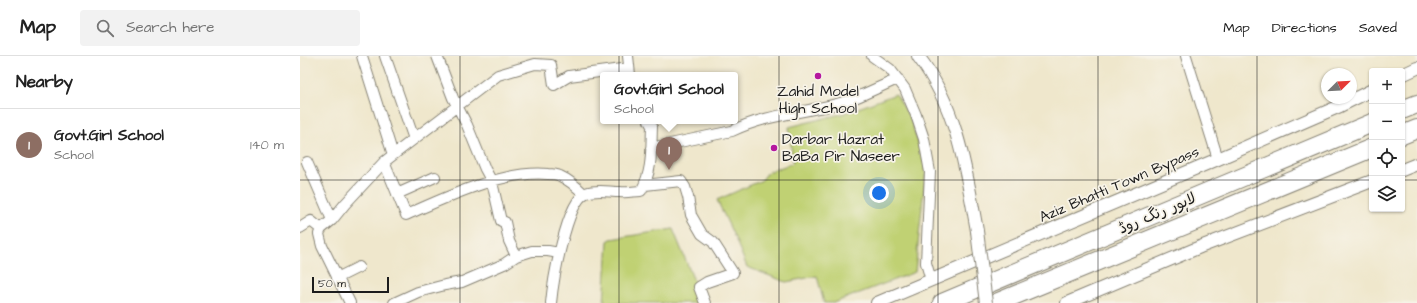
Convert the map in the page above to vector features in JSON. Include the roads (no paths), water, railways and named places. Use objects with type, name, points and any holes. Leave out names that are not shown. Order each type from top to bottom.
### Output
[{"type":"highway","points":[[1405,109],[1417,104]]},
{"type":"highway","name":"لاہور رنگ روڈ","points":[[942,303],[1369,124]]},
{"type":"highway","points":[[1405,134],[1417,129]]},
{"type":"highway","name":"لاہور رنگ روڈ","points":[[996,303],[1369,149]]},
{"type":"street","points":[[362,56],[393,155]]},
{"type":"street","points":[[385,56],[414,139]]},
{"type":"street","points":[[437,56],[457,105],[492,182],[501,220],[505,222],[509,241],[516,256]]},
{"type":"street","points":[[618,72],[630,71],[628,56]]},
{"type":"street","points":[[872,56],[890,69],[905,89],[924,139],[930,172],[926,263],[931,280]]},
{"type":"street","points":[[918,56],[933,78],[946,104],[956,130],[963,156],[976,230],[986,303]]},
{"type":"street","points":[[1186,56],[1218,160]]},
{"type":"street","points":[[350,303],[322,246],[319,234],[321,229],[332,220],[384,162],[498,75],[536,64],[551,65],[554,86],[570,76],[600,74]]},
{"type":"street","points":[[1405,74],[1417,68]]},
{"type":"street","points":[[651,148],[732,131],[768,118],[847,100],[898,79]]},
{"type":"street","name":"Aziz Bhatti Town Bypass","points":[[876,303],[1218,160],[1340,106],[1369,92]]},
{"type":"street","points":[[551,303],[553,280],[559,253],[574,207],[584,194],[593,191],[621,193],[641,191],[650,172],[651,124]]},
{"type":"street","points":[[307,162],[332,220]]},
{"type":"street","points":[[384,162],[406,215],[440,199],[492,182],[535,173],[559,175],[584,194]]},
{"type":"street","points":[[1405,169],[1417,164]]},
{"type":"street","points":[[397,194],[435,177]]},
{"type":"street","points":[[645,185],[681,181],[685,187],[688,197],[691,215],[702,234],[713,242],[733,273],[707,282],[699,287],[704,303]]},
{"type":"street","points":[[1067,303],[1200,248],[1369,182]]},
{"type":"street","points":[[300,228],[311,221],[321,229]]},
{"type":"street","points":[[394,303],[418,292],[445,284],[462,282],[504,264],[516,256],[532,251],[559,253]]},
{"type":"street","points":[[337,278],[359,267]]},
{"type":"place","name":"Zahid Model High School","points":[[818,76]]},
{"type":"place","name":"Darbar Hazrat BaBa Pir Naseer","points":[[774,148]]},
{"type":"place","name":"Govt.Girl School","points":[[669,170]]}]
